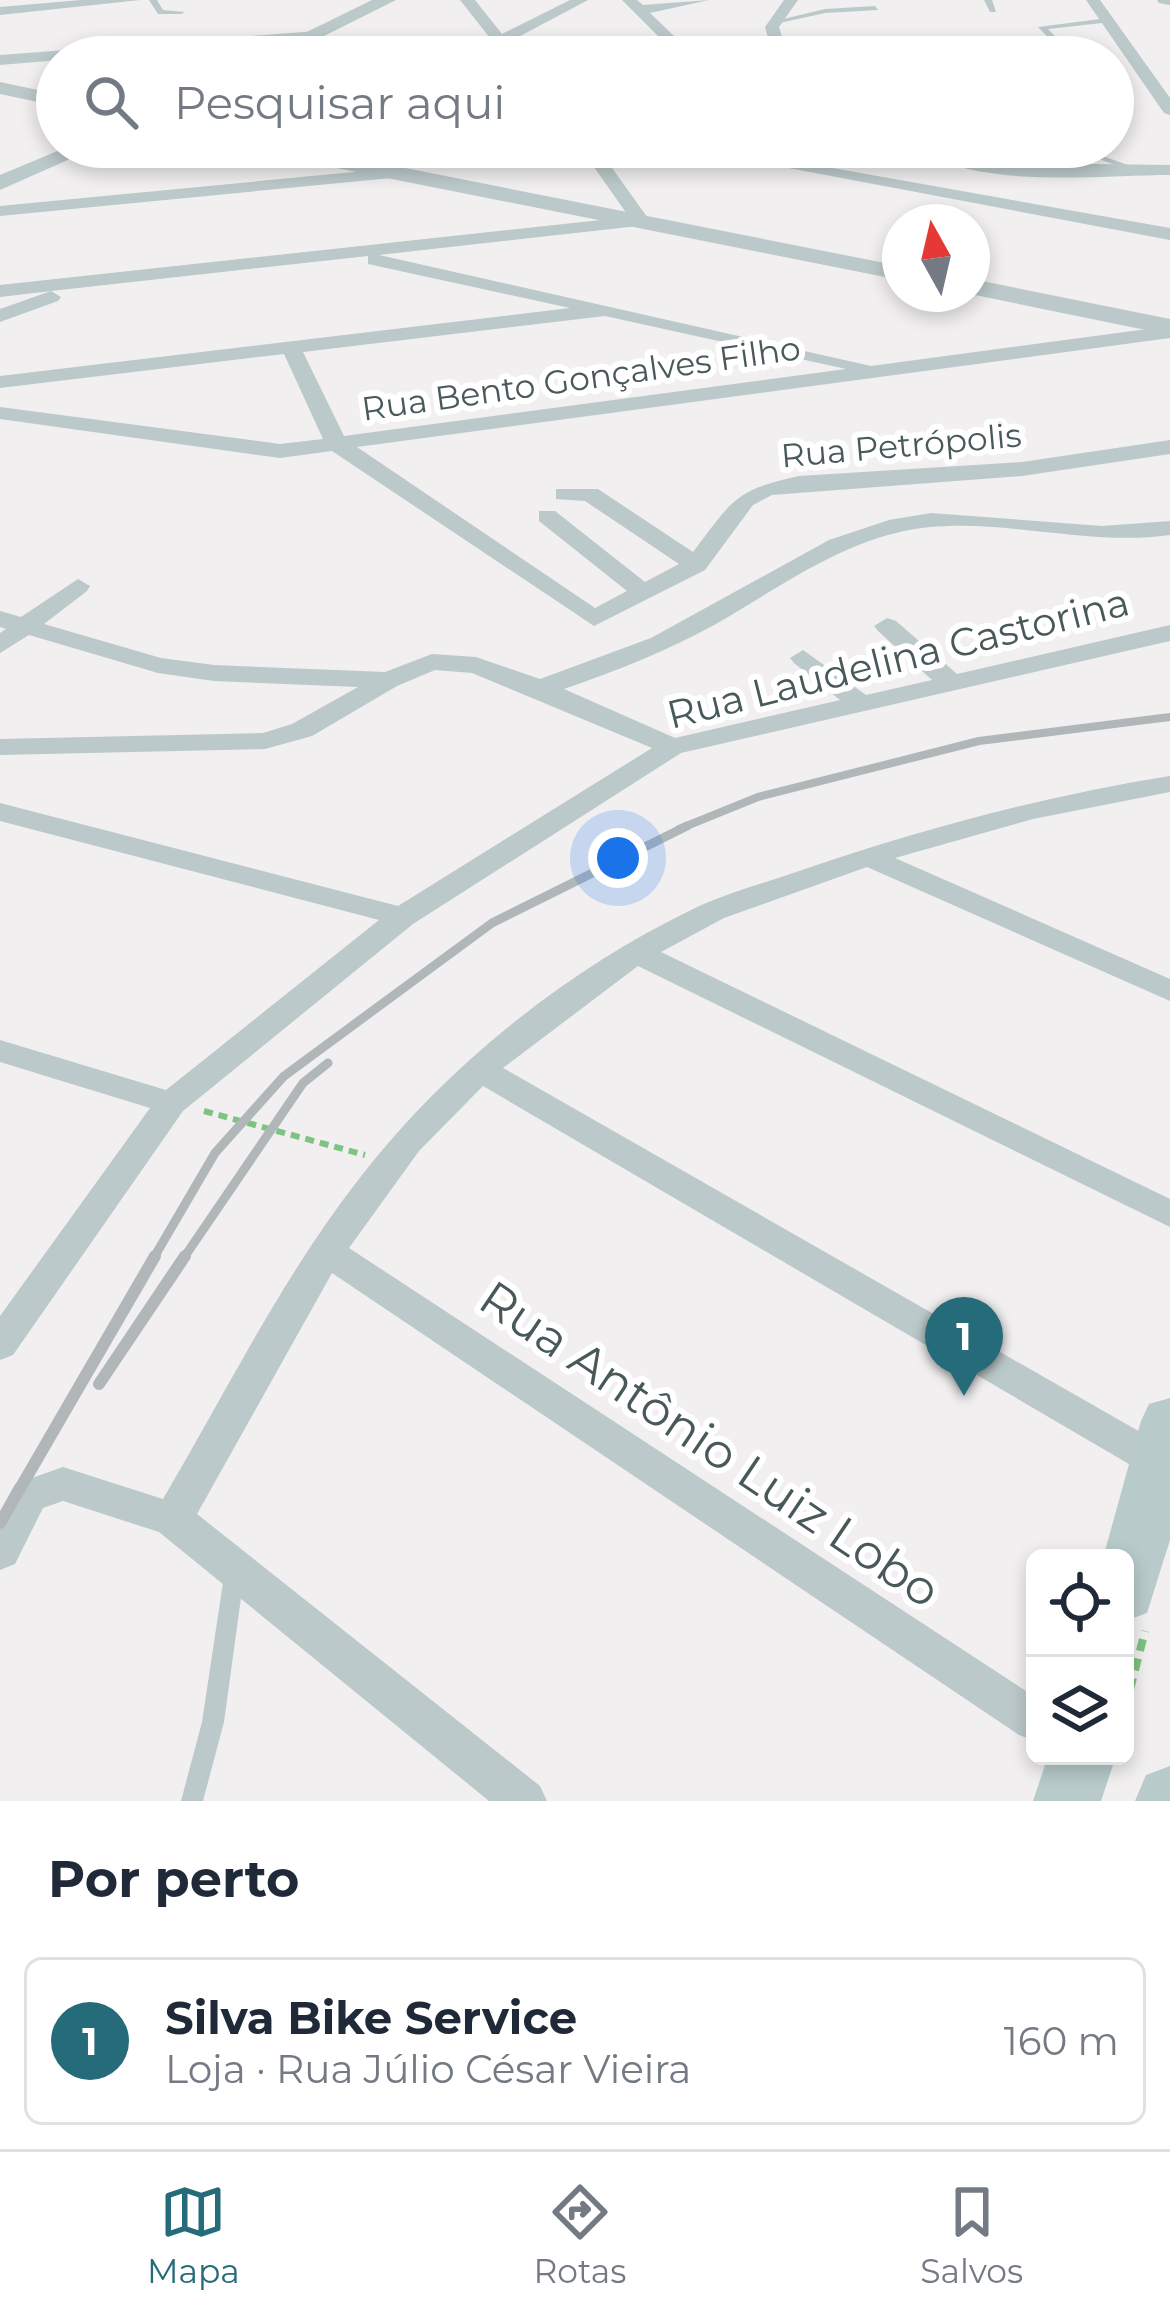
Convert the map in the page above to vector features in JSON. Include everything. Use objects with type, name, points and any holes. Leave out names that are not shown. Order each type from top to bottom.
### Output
[{"type":"main road","points":[[1134,1560],[1165,1442]]},
{"type":"main road","points":[[1067,1801],[1079,1765]]},
{"type":"street","points":[[0,10],[22,0]]},
{"type":"street","points":[[0,10],[133,0]]},
{"type":"street","points":[[309,36],[387,0]]},
{"type":"street","points":[[467,0],[496,36]]},
{"type":"street","points":[[510,36],[581,0]]},
{"type":"street","points":[[634,5],[702,0]]},
{"type":"street","points":[[773,36],[790,0]]},
{"type":"street","points":[[1093,0],[1119,36]]},
{"type":"street","points":[[634,5],[666,36]]},
{"type":"street","points":[[289,36],[313,34]]},
{"type":"street","points":[[0,60],[36,57]]},
{"type":"street","points":[[1134,58],[1170,110]]},
{"type":"street","points":[[0,88],[36,96]]},
{"type":"street","points":[[0,183],[36,166]]},
{"type":"street","points":[[371,168],[882,269]]},
{"type":"street","points":[[393,168],[396,173]]},
{"type":"street","points":[[602,168],[641,221]]},
{"type":"street","points":[[806,168],[1170,234]]},
{"type":"street","points":[[1106,168],[1170,170]]},
{"type":"street","points":[[0,211],[396,173]]},
{"type":"street","points":[[0,291],[641,221]]},
{"type":"street","points":[[346,254],[885,371]]},
{"type":"street","points":[[0,316],[91,282]]},
{"type":"street","points":[[990,291],[1170,329]]},
{"type":"street","points":[[0,382],[607,310]]},
{"type":"street","name":"Rua Bento Gonçalves Filho","points":[[0,413],[280,451],[1170,329]]},
{"type":"street","points":[[292,350],[337,444]]},
{"type":"street","name":"Rua Petrópolis","points":[[337,444],[594,618],[696,565],[745,500],[765,490],[1022,469],[1170,447]]},
{"type":"street","points":[[564,494],[590,494],[696,565]]},
{"type":"street","points":[[547,516],[644,593]]},
{"type":"street","points":[[540,688],[678,634],[821,549],[869,532],[945,520],[1096,535],[1170,528]]},
{"type":"street","points":[[0,645],[78,586]]},
{"type":"street","points":[[0,619],[158,665],[214,673],[388,680]]},
{"type":"street","points":[[887,626],[950,682]]},
{"type":"street","name":"Rua Laudelina Castorina","points":[[0,1345],[171,1103],[402,917],[672,747],[1170,633]]},
{"type":"street","points":[[802,658],[860,703]]},
{"type":"street","points":[[0,748],[265,741],[302,730],[344,710],[388,680],[432,662],[454,662],[540,688],[672,747]]},
{"type":"street","points":[[173,1520],[328,1252],[391,1162],[481,1070],[635,952],[705,915],[868,856],[1046,804],[1170,784]]},
{"type":"street","points":[[0,812],[402,917]]},
{"type":"street","points":[[868,856],[1170,991]]},
{"type":"street","points":[[635,952],[1170,1214]]},
{"type":"street","points":[[0,1051],[171,1103]]},
{"type":"street","points":[[481,1070],[1165,1442]]},
{"type":"street","name":"Rua Antônio Luiz Lobo","points":[[328,1252],[1026,1715]]},
{"type":"street","points":[[0,1552],[29,1496],[63,1484],[173,1520],[524,1801]]},
{"type":"lane","points":[[153,0],[161,12],[181,12]]},
{"type":"lane","points":[[988,0],[994,10]]},
{"type":"lane","points":[[776,22],[825,11],[875,8]]},
{"type":"lane","points":[[1051,36],[1042,27],[1108,20]]},
{"type":"lane","points":[[192,1801],[213,1722],[235,1573]]},
{"type":"path","points":[[211,1112],[391,1162]]},
{"type":"railway","points":[[679,829],[758,797],[979,741],[1170,717]]},
{"type":"railway","points":[[153,1259],[215,1153],[284,1076],[492,923],[687,826]]},
{"type":"railway","points":[[183,1259],[303,1083],[328,1063]]},
{"type":"railway","points":[[0,1523],[155,1256]]},
{"type":"railway","points":[[99,1384],[185,1256]]},
{"type":"place","name":"Silva Bike Service","points":[[964,1396]]}]
